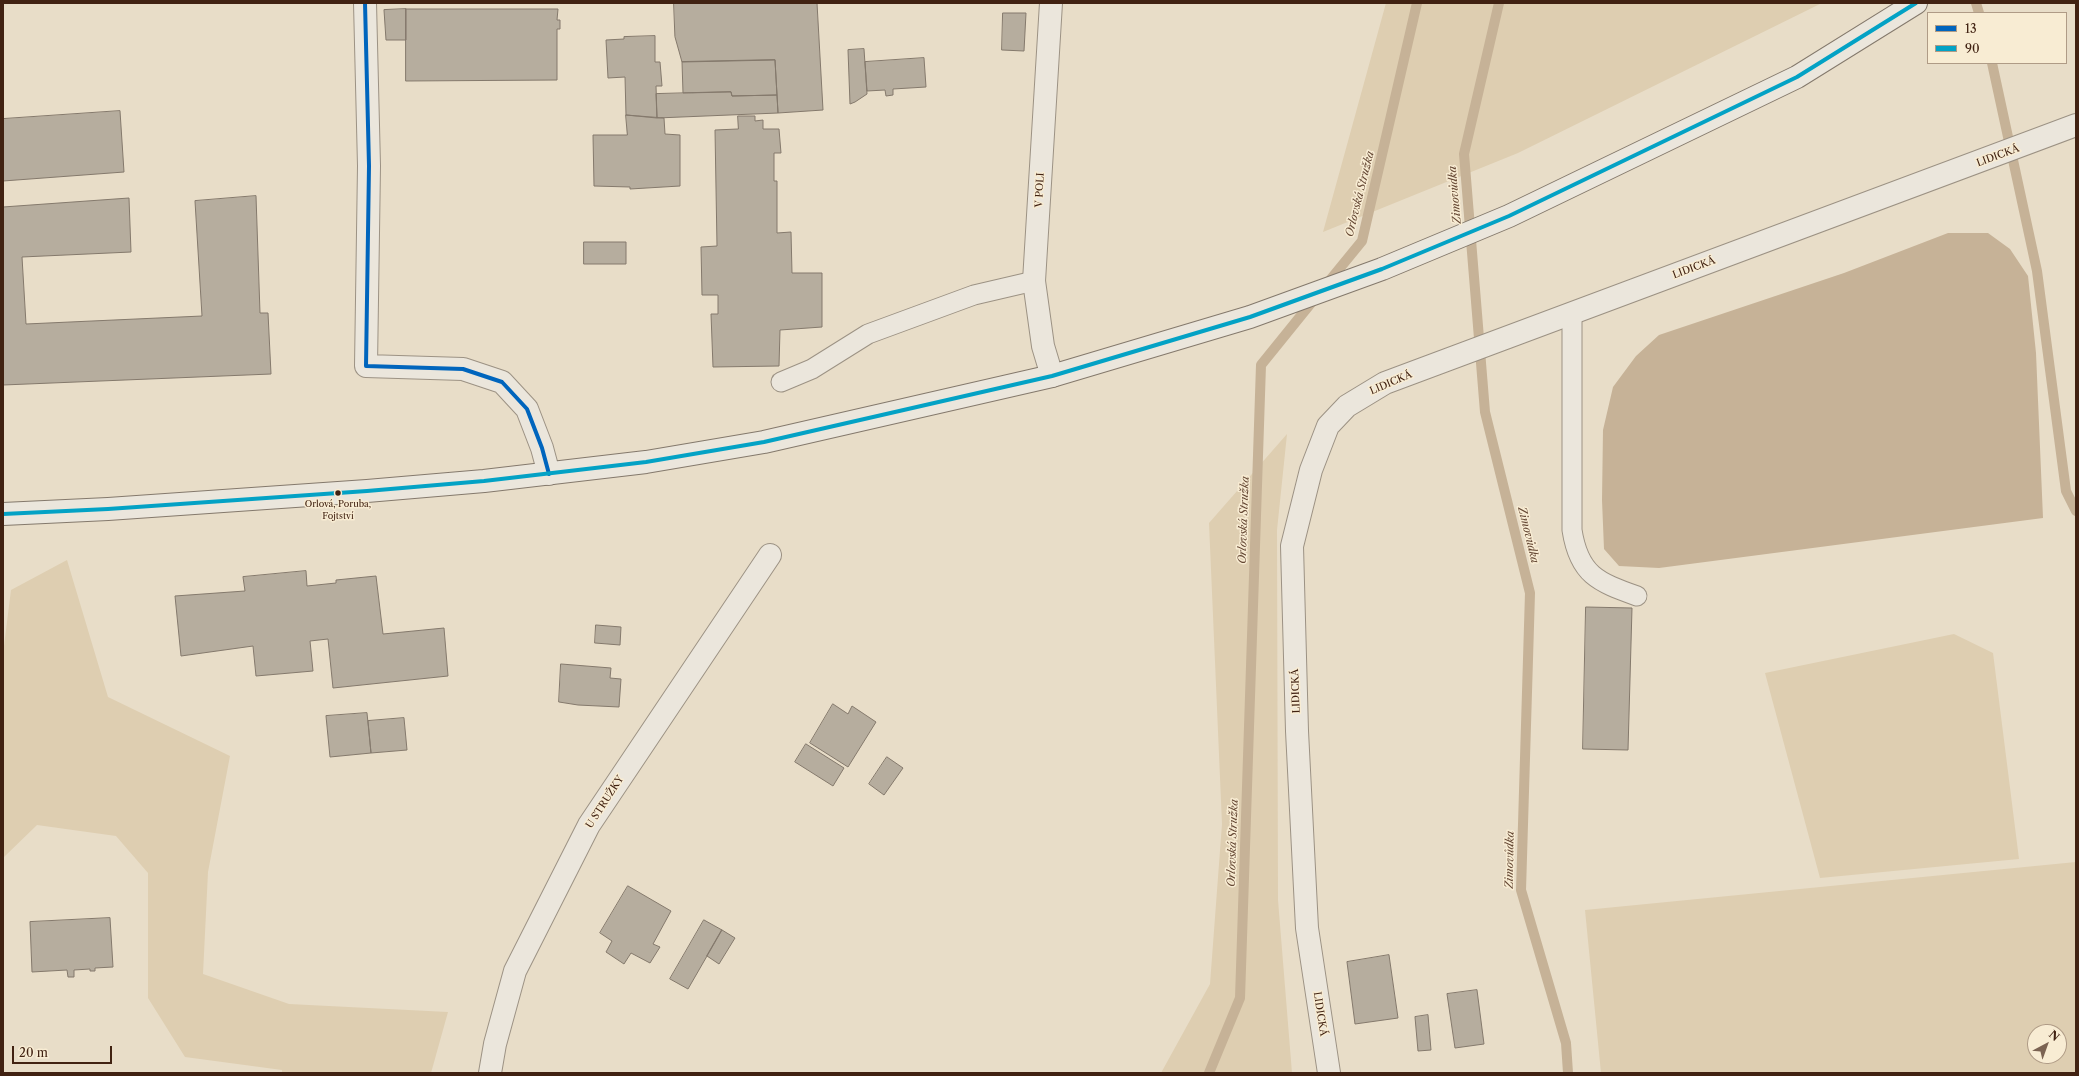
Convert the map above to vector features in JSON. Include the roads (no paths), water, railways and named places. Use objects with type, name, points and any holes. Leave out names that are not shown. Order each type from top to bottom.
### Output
[{"type":"street","points":[[365,3],[369,166],[366,366],[463,369],[502,382],[527,409],[542,448],[549,474]]},
{"type":"street","name":"V POLI","points":[[1050,3],[1034,281],[1043,346],[1052,376]]},
{"type":"street","points":[[3,514],[108,509],[367,491],[549,474],[646,462],[764,442],[1052,376],[1250,317],[1382,269],[1509,216],[1797,77],[1916,3]]},
{"type":"street","name":"LIDICKÁ","points":[[1329,1073],[1307,928],[1297,730],[1292,546],[1311,470],[1328,426],[1347,406],[1385,383],[2076,126]]},
{"type":"street","name":"U STRUŽKY","points":[[490,1073],[495,1044],[515,971],[589,825],[770,555]]},
{"type":"lane","points":[[781,382],[812,369],[868,334],[974,295],[1034,281]]},
{"type":"lane","points":[[1572,314],[1572,530],[1574,545],[1580,560],[1588,571],[1604,584],[1637,596]]},
{"type":"waterway","name":"Orlovská Stružka","points":[[1326,285],[1362,241],[1417,3]]},
{"type":"waterway","name":"Zimovůdka","points":[[1499,3],[1464,154],[1485,412],[1530,593],[1521,890],[1566,1043],[1568,1073]]},
{"type":"waterway","points":[[1976,3],[1979,12]]},
{"type":"waterway","points":[[1992,64],[2037,271],[2066,491],[2076,511]]},
{"type":"waterway","name":"Orlovská Stružka","points":[[1209,1073],[1240,998],[1261,365],[1316,297]]},
{"type":"place","name":"Orlová, Poruba, Fojtství","points":[[338,493]]}]
